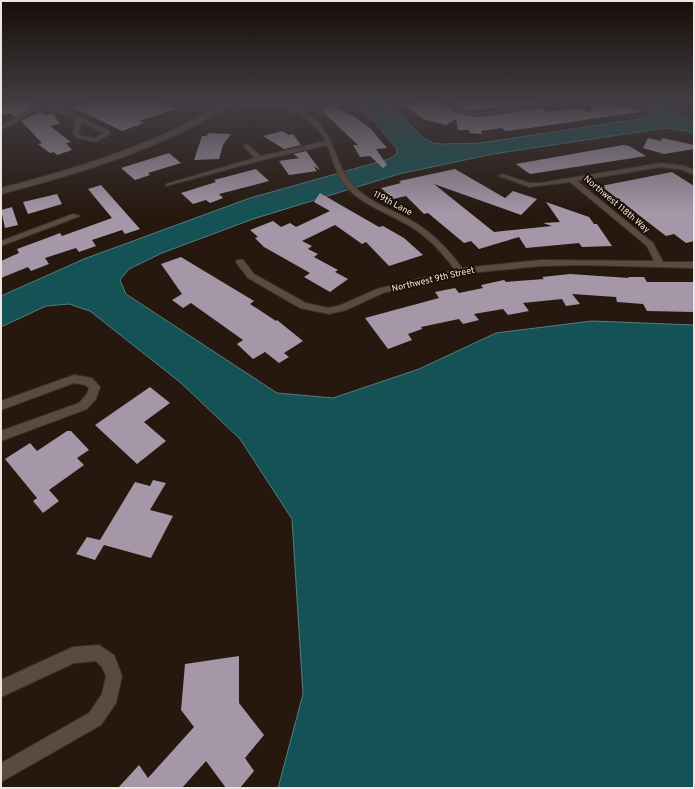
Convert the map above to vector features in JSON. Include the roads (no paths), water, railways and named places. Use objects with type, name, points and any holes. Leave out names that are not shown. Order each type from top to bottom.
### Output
[{"type":"street","points":[[1,184],[80,162],[140,140]]},
{"type":"street","points":[[1,191],[69,172],[154,140]]},
{"type":"street","points":[[168,185],[259,158],[330,142]]},
{"type":"street","name":"119th Lane","points":[[330,142],[335,153],[338,168],[355,191],[369,203],[410,223],[432,238],[446,252],[460,271]]},
{"type":"street","points":[[246,146],[259,158]]},
{"type":"street","points":[[502,176],[529,185],[572,180],[662,165],[674,165],[686,168],[694,173]]},
{"type":"street","name":"Northwest 118th Way","points":[[572,180],[650,245],[660,264]]},
{"type":"street","points":[[1,244],[76,216]]},
{"type":"street","name":"Northwest 9th Street","points":[[240,262],[250,276],[303,306],[329,311],[343,308],[380,291],[460,271],[541,263],[583,262],[694,265]]},
{"type":"street","points":[[1,406],[74,379],[88,382],[95,387],[92,396],[83,406],[1,436]]},
{"type":"street","points":[[1,689],[73,655],[99,652],[108,661],[114,676],[110,697],[95,719],[1,773]]},
{"type":"water","points":[[389,140],[427,140],[433,143],[442,144],[481,143],[502,140],[587,140],[493,154],[399,174],[253,219],[162,253],[129,269],[120,280],[126,294],[277,393],[333,398],[419,369],[496,333],[592,321],[694,325],[694,788],[278,788],[303,694],[292,519],[240,439],[181,383],[90,311],[69,304],[46,306],[1,327],[1,296],[84,259],[250,198],[389,159],[397,154],[397,149]]}]
